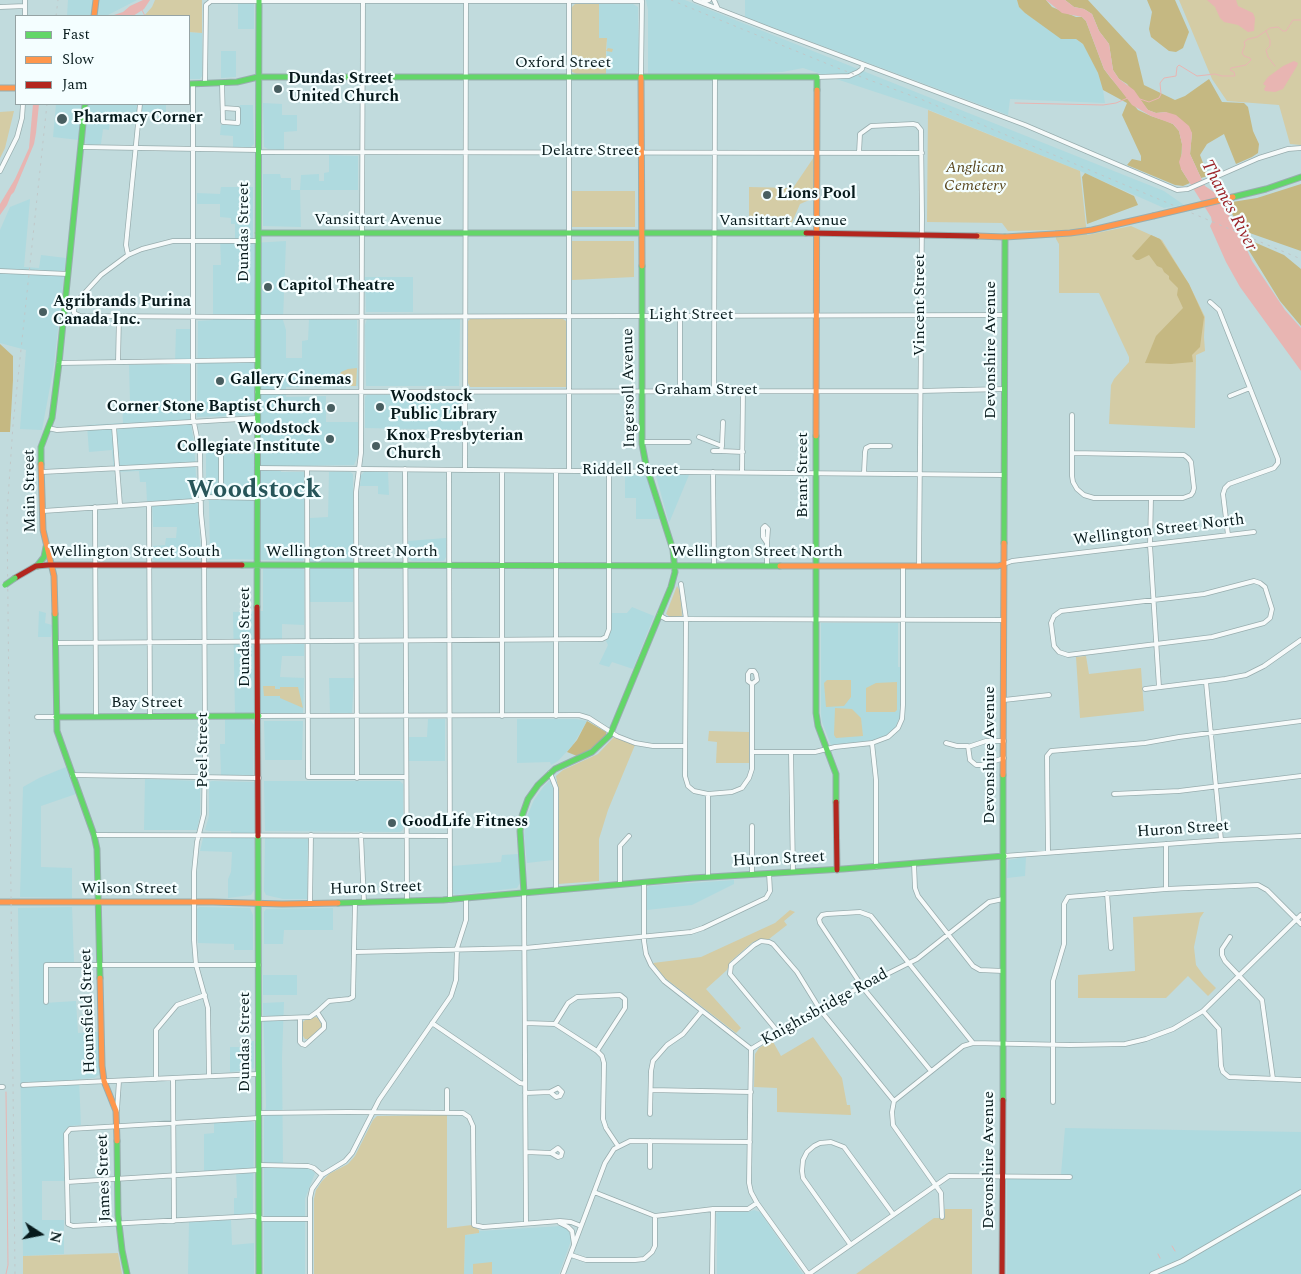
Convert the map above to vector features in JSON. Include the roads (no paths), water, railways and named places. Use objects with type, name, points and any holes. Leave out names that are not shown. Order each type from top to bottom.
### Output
[{"type":"main road","points":[[94,15],[96,0]]},
{"type":"main road","name":"Dundas Street","points":[[259,0],[257,316],[259,1274]]},
{"type":"main road","name":"Oxford Street","points":[[191,84],[222,83],[258,77],[817,77]]},
{"type":"main road","name":"Ingersoll Avenue","points":[[524,893],[520,835],[522,816],[534,790],[550,773],[595,750],[605,742],[611,732],[659,616],[672,583],[675,565],[673,551],[644,458],[642,442],[641,77]]},
{"type":"main road","name":"Brant Street","points":[[817,77],[816,713],[818,726],[836,774],[837,870]]},
{"type":"main road","points":[[0,88],[15,88]]},
{"type":"main road","name":"Main Street","points":[[85,105],[52,418],[41,447],[43,530],[52,565],[58,736],[94,835],[98,864],[99,903]]},
{"type":"main road","name":"Vansittart Avenue","points":[[258,233],[816,234],[1005,237],[1092,230],[1266,189],[1301,177]]},
{"type":"main road","name":"Devonshire Avenue","points":[[1002,1274],[1005,237]]},
{"type":"main road","points":[[36,566],[44,557],[46,546]]},
{"type":"main road","name":"Wellington Street North","points":[[258,565],[998,566],[1004,564]]},
{"type":"main road","name":"Wellington Street South","points":[[2,586],[36,566],[258,565]]},
{"type":"main road","name":"Bay Street","points":[[56,717],[258,716]]},
{"type":"main road","name":"Huron Street","points":[[258,903],[310,904],[450,900],[644,882],[837,870],[1004,856]]},
{"type":"main road","name":"Wilson Street","points":[[0,902],[258,903]]},
{"type":"main road","name":"Hounsfield Street","points":[[99,903],[102,1066],[104,1082],[113,1102],[116,1115]]},
{"type":"main road","name":"James Street","points":[[116,1115],[119,1224],[127,1274]]},
{"type":"street","points":[[25,0],[25,15]]},
{"type":"street","points":[[357,778],[356,492],[361,453],[362,0]]},
{"type":"street","points":[[465,470],[466,0]]},
{"type":"street","points":[[205,83],[206,4],[211,1],[569,0],[569,471]]},
{"type":"street","name":"Ingersoll Avenue","points":[[569,0],[642,1],[641,77]]},
{"type":"street","points":[[697,1],[709,0]]},
{"type":"street","points":[[714,0],[718,9]]},
{"type":"street","points":[[697,1],[1025,125],[1177,190],[1188,189],[1259,158],[1288,149],[1301,148]]},
{"type":"street","points":[[0,6],[25,6]]},
{"type":"street","name":"Oxford Street","points":[[817,77],[849,76],[862,69],[863,65]]},
{"type":"street","points":[[714,391],[715,77]]},
{"type":"street","points":[[222,83],[222,108],[223,123],[238,123],[238,109],[222,108]]},
{"type":"street","name":"Peel Street","points":[[191,84],[194,149],[192,360],[194,422],[199,445],[204,565],[205,778],[204,814],[194,865],[194,902],[196,965],[209,1013],[209,1076]]},
{"type":"street","points":[[0,171],[16,137],[22,118],[23,105]]},
{"type":"street","points":[[140,105],[126,245],[128,255],[163,243],[258,241]]},
{"type":"street","name":"Vincent Street","points":[[859,153],[860,134],[874,125],[915,125],[920,128],[922,133],[919,566]]},
{"type":"street","name":"Delatre Street","points":[[81,147],[362,152],[922,153]]},
{"type":"street","name":"Light Street","points":[[128,255],[108,269],[88,288],[76,306],[75,314],[80,316],[1005,315]]},
{"type":"street","points":[[0,271],[68,274]]},
{"type":"street","points":[[1210,302],[1219,310],[1278,459],[1278,463],[1274,468],[1229,484],[1225,488],[1223,494],[1228,535]]},
{"type":"street","points":[[118,362],[119,316]]},
{"type":"street","points":[[680,316],[680,391]]},
{"type":"street","points":[[59,363],[258,360]]},
{"type":"street","points":[[1230,396],[1250,388]]},
{"type":"street","name":"Graham Street","points":[[258,392],[920,391],[1004,389]]},
{"type":"street","points":[[742,472],[743,391]]},
{"type":"street","points":[[1072,415],[1072,453],[1072,482],[1076,489],[1085,496],[1097,498],[1183,498],[1193,492],[1194,484],[1191,464],[1188,458],[1182,455],[1072,453]]},
{"type":"street","points":[[48,428],[57,430],[257,418]]},
{"type":"street","points":[[721,452],[722,422]]},
{"type":"street","points":[[114,427],[120,505]]},
{"type":"street","points":[[699,437],[722,446]]},
{"type":"street","points":[[642,442],[689,442]]},
{"type":"street","points":[[199,445],[218,445],[221,449],[221,498]]},
{"type":"street","points":[[864,473],[866,448],[870,446],[890,446]]},
{"type":"street","points":[[713,451],[743,452]]},
{"type":"street","points":[[42,472],[200,464]]},
{"type":"street","name":"Riddell Street","points":[[258,468],[1004,475]]},
{"type":"street","points":[[307,469],[308,777],[406,777]]},
{"type":"street","points":[[405,469],[407,900]]},
{"type":"street","points":[[448,470],[450,900]]},
{"type":"street","points":[[502,471],[502,716]]},
{"type":"street","points":[[556,471],[556,716]]},
{"type":"street","points":[[56,643],[307,640],[600,640],[606,637],[609,629],[609,472]]},
{"type":"street","points":[[713,472],[714,565]]},
{"type":"street","points":[[44,510],[194,501],[200,498],[257,498]]},
{"type":"street","points":[[1151,498],[1150,545],[1159,687]]},
{"type":"street","points":[[149,504],[150,717]]},
{"type":"street","points":[[95,507],[96,717]]},
{"type":"street","name":"Wellington Street North","points":[[1004,564],[1012,561],[1254,532]]},
{"type":"street","points":[[767,543],[767,566]]},
{"type":"street","points":[[752,752],[814,752],[872,743],[891,735],[898,728],[902,719],[903,566]]},
{"type":"street","points":[[1254,581],[1265,587],[1272,609],[1270,618],[1264,623],[1220,635],[1064,654],[1057,651],[1054,646],[1051,623],[1054,616],[1061,611],[1154,600],[1212,592],[1254,581]]},
{"type":"street","points":[[681,584],[686,619],[685,776],[694,791],[708,794],[732,792],[742,788],[751,773],[752,684]]},
{"type":"street","points":[[659,616],[666,619],[1004,620]]},
{"type":"street","points":[[1144,689],[1246,675],[1264,666],[1301,640]]},
{"type":"street","points":[[1206,682],[1222,840]]},
{"type":"street","points":[[1004,700],[1049,695]]},
{"type":"street","points":[[258,716],[583,716],[626,740],[650,746],[685,746]]},
{"type":"street","name":"Bay Street","points":[[36,717],[56,717]]},
{"type":"street","points":[[1048,852],[1048,756],[1053,750],[1146,743],[1212,732],[1301,721]]},
{"type":"street","points":[[946,743],[968,747],[986,741],[1004,741]]},
{"type":"street","points":[[872,743],[876,780],[876,867]]},
{"type":"street","points":[[968,747],[969,758],[973,764],[982,765],[1004,758]]},
{"type":"street","points":[[791,752],[793,872]]},
{"type":"street","points":[[550,773],[556,788],[556,890]]},
{"type":"street","points":[[72,774],[259,778]]},
{"type":"street","points":[[1114,794],[1179,791],[1301,776]]},
{"type":"street","points":[[708,794],[708,877]]},
{"type":"street","points":[[752,826],[752,874]]},
{"type":"street","points":[[94,835],[449,836]]},
{"type":"street","points":[[310,904],[311,835]]},
{"type":"street","points":[[361,835],[364,902]]},
{"type":"street","points":[[620,884],[620,846],[629,836]]},
{"type":"street","name":"Huron Street","points":[[1004,856],[1301,836]]},
{"type":"street","points":[[1166,844],[1166,889]]},
{"type":"street","points":[[914,864],[915,888],[918,896],[948,935],[976,968],[1003,971]]},
{"type":"street","points":[[355,952],[457,948],[525,948],[696,931],[762,900],[769,893],[769,874]]},
{"type":"street","name":"Knightsbridge Road","points":[[644,882],[644,949],[648,960],[657,974],[751,1049],[819,1008],[909,963],[989,902],[1004,899]]},
{"type":"street","points":[[1054,1102],[1053,981],[1064,944],[1065,901],[1071,896],[1258,885],[1267,890],[1301,924]]},
{"type":"street","points":[[524,893],[526,1223]]},
{"type":"street","points":[[1107,893],[1111,948]]},
{"type":"street","points":[[310,1274],[310,1195],[314,1185],[322,1175],[350,1156],[372,1112],[449,999],[455,984],[457,948],[466,924],[466,898]]},
{"type":"street","points":[[259,1019],[310,1016],[329,1002],[349,999],[354,996],[355,903]]},
{"type":"street","points":[[931,1071],[862,986],[820,924],[820,917],[824,914],[860,912],[869,915],[973,1043]]},
{"type":"street","points":[[942,1217],[942,1196],[936,1184],[895,1128],[892,1119],[894,1101],[963,1046],[973,1043],[1108,1044],[1142,1040],[1173,1030],[1202,1011],[1301,915]]},
{"type":"street","points":[[1230,937],[1222,949],[1222,955],[1225,961],[1263,1002],[1273,1079]]},
{"type":"street","points":[[778,1032],[730,974],[731,965],[758,942],[766,941],[773,944],[797,972],[819,1008],[894,1101]]},
{"type":"street","points":[[46,1002],[46,965],[259,965]]},
{"type":"street","points":[[156,1079],[156,1030],[177,1005],[205,995]]},
{"type":"street","points":[[555,1024],[568,1003],[577,997],[620,995],[625,999],[625,1008],[597,1052]]},
{"type":"street","points":[[650,1114],[651,1066],[653,1061],[667,1046],[684,1034],[702,1010]]},
{"type":"street","points":[[1202,1011],[1220,1029],[1220,1061],[1225,1074],[1229,1077],[1236,1079],[1301,1080]]},
{"type":"street","points":[[300,1018],[300,1042],[304,1045],[324,1028],[324,1023],[317,1012]]},
{"type":"street","points":[[525,1022],[555,1024],[602,1056],[604,1063],[603,1119],[605,1127],[618,1146]]},
{"type":"street","points":[[432,1023],[520,1083],[525,1084]]},
{"type":"street","points":[[751,1049],[750,1186],[752,1194],[808,1274],[946,1177],[954,1175],[1070,1177]]},
{"type":"street","points":[[24,1085],[259,1074]]},
{"type":"street","points":[[173,1078],[174,1221]]},
{"type":"street","name":"James Street","points":[[116,1115],[119,1081]]},
{"type":"street","points":[[447,1090],[447,1112]]},
{"type":"street","points":[[651,1090],[751,1092]]},
{"type":"street","points":[[525,1092],[550,1092]]},
{"type":"street","points":[[310,1219],[259,1218],[254,1216],[68,1225],[67,1131],[73,1128],[259,1116],[372,1112],[460,1112],[466,1114],[471,1119],[473,1126],[474,1226],[556,1222],[571,1222],[581,1226]]},
{"type":"street","points":[[563,1274],[607,1158],[618,1146],[630,1141],[750,1142]]},
{"type":"street","points":[[650,1141],[650,1167]]},
{"type":"street","points":[[850,1244],[803,1178],[803,1160],[807,1152],[814,1146],[830,1142],[844,1147],[893,1214]]},
{"type":"street","points":[[526,1152],[551,1153]]},
{"type":"street","points":[[67,1182],[259,1167],[308,1166],[314,1168],[322,1175]]},
{"type":"street","points":[[594,1192],[655,1216],[713,1209],[748,1209],[757,1203]]},
{"type":"street","points":[[1152,1274],[1187,1258],[1301,1192]]},
{"type":"street","points":[[712,1274],[713,1209]]},
{"type":"street","points":[[571,1255],[586,1260],[635,1260],[644,1258],[652,1252],[655,1246],[655,1216]]},
{"type":"street","points":[[556,1222],[570,1229],[574,1238],[574,1246]]},
{"type":"waterway","points":[[142,10],[144,15]]},
{"type":"waterway","points":[[1140,99],[1149,102],[1159,98],[1161,94],[1160,83],[1164,78],[1176,76],[1179,65],[1197,76],[1215,74],[1235,76],[1234,72],[1230,70],[1231,68],[1246,65],[1251,60],[1242,53],[1245,45],[1244,42],[1257,37],[1270,28],[1278,27],[1286,31],[1293,20],[1301,20]]},
{"type":"waterway","points":[[1266,31],[1270,40],[1270,46],[1266,50],[1268,57],[1275,66]]},
{"type":"waterway","points":[[1015,103],[1103,105],[1116,103],[1130,97]]},
{"type":"waterway","points":[[6,1092],[8,1265],[6,1274]]},
{"type":"waterway","points":[[1172,1246],[1175,1251]]},
{"type":"waterway","points":[[1158,1254],[1160,1258]]},
{"type":"railway","points":[[56,15],[58,0]]},
{"type":"railway","points":[[671,0],[840,69],[923,100],[1301,259]]},
{"type":"railway","points":[[15,1274],[7,514],[13,425],[47,105]]},
{"type":"place","name":"Dundas Street United Church","points":[[278,89]]},
{"type":"place","name":"Pharmacy Corner","points":[[62,119]]},
{"type":"place","name":"Lions Pool","points":[[767,195]]},
{"type":"place","name":"Capitol Theatre","points":[[268,287]]},
{"type":"place","name":"Agribrands Purina Canada Inc.","points":[[43,312]]},
{"type":"place","name":"Gallery Cinemas","points":[[220,381]]},
{"type":"place","name":"Woodstock Public Library","points":[[380,407]]},
{"type":"place","name":"Corner Stone Baptist Church","points":[[331,408]]},
{"type":"place","name":"Woodstock Collegiate Institute","points":[[330,439]]},
{"type":"place","name":"Knox Presbyterian Church","points":[[376,446]]},
{"type":"place","name":"GoodLife Fitness","points":[[392,823]]},
{"type":"district","name":"Woodstock","points":[[254,492]]},
{"type":"park label","name":"Anglican Cemetery","points":[[975,178]]},
{"type":"water label","name":"Thames River","points":[[1228,206]]}]
